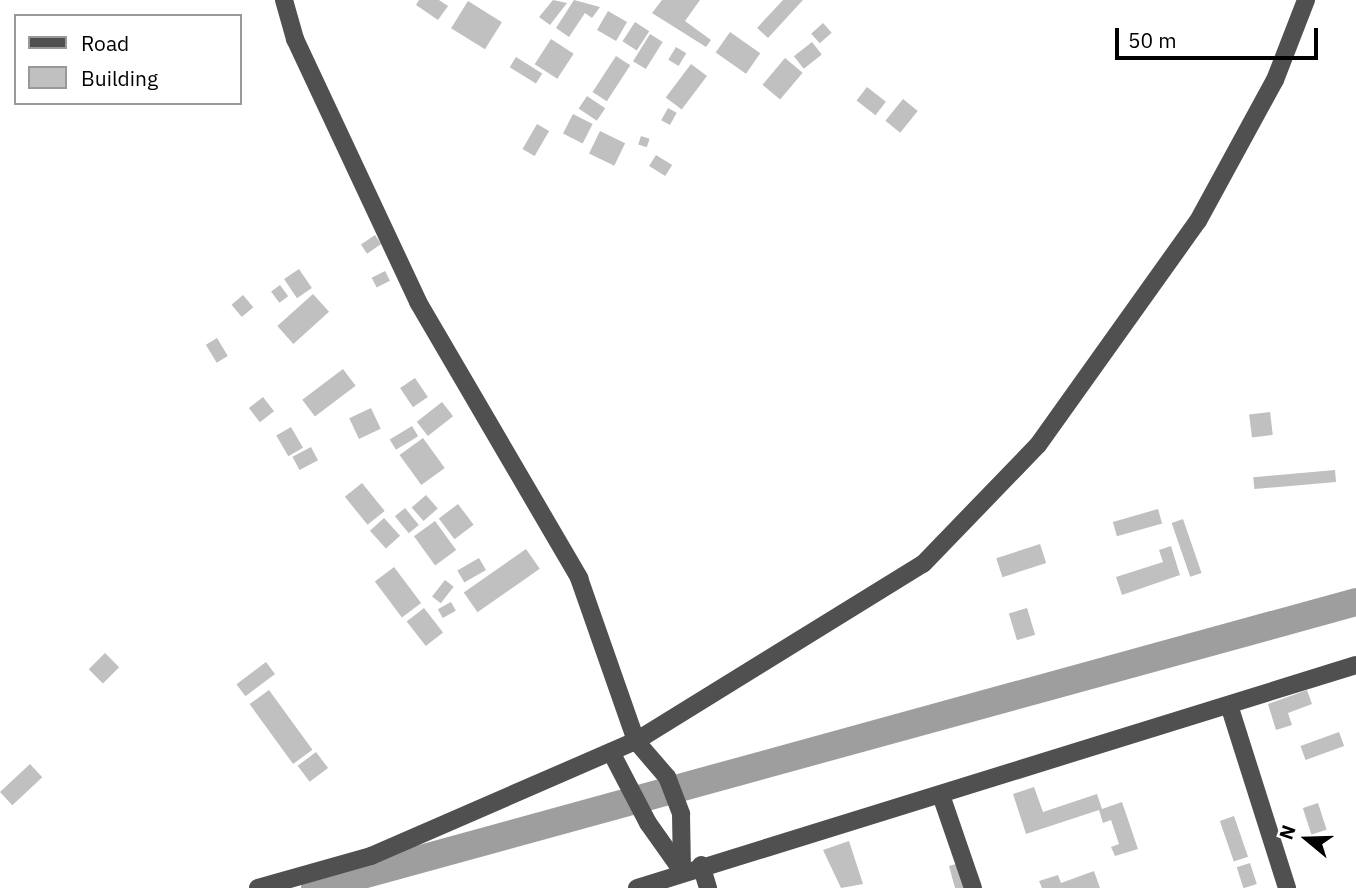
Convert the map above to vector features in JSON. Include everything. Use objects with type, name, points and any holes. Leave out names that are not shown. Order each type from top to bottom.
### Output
[{"type":"street","points":[[284,0],[295,39],[418,302],[579,578],[636,741],[667,777],[681,814],[682,871]]},
{"type":"street","points":[[258,888],[371,856],[636,741],[923,564],[1038,445],[1198,220],[1275,80],[1306,0]]},
{"type":"street","points":[[637,888],[701,865],[942,798],[1356,665]]},
{"type":"street","points":[[1229,705],[1287,888]]},
{"type":"street","points":[[611,752],[635,789],[648,823],[682,871]]},
{"type":"street","points":[[942,798],[974,888]]},
{"type":"street","points":[[701,865],[708,888]]},
{"type":"building","points":[[419,0],[439,0],[448,6],[438,20],[416,5]]},
{"type":"building","points":[[553,0],[567,3],[550,25],[539,17]]},
{"type":"building","points":[[574,0],[600,7],[592,18],[585,13],[569,37],[556,28]]},
{"type":"building","points":[[662,0],[700,0],[685,21],[711,40],[706,47],[652,13]]},
{"type":"building","points":[[783,0],[803,0],[768,38],[757,28]]},
{"type":"building","points":[[468,1],[502,22],[485,49],[451,28]]},
{"type":"building","points":[[608,11],[627,22],[616,41],[597,30]]},
{"type":"building","points":[[635,22],[649,31],[637,51],[622,41]]},
{"type":"building","points":[[823,23],[832,33],[820,43],[811,34]]},
{"type":"building","points":[[730,32],[760,53],[746,74],[716,52]]},
{"type":"building","points":[[650,34],[663,42],[646,69],[633,61]]},
{"type":"building","points":[[551,39],[574,54],[557,79],[535,64]]},
{"type":"building","points":[[812,42],[822,55],[804,69],[794,56]]},
{"type":"building","points":[[676,47],[686,53],[679,66],[668,60]]},
{"type":"building","points":[[616,56],[630,65],[607,101],[593,92]]},
{"type":"building","points":[[516,57],[542,73],[536,84],[510,67]]},
{"type":"building","points":[[785,58],[803,73],[780,100],[763,85]]},
{"type":"building","points":[[691,64],[707,76],[682,110],[666,98]]},
{"type":"building","points":[[867,87],[886,102],[875,115],[857,100]]},
{"type":"building","points":[[587,96],[605,108],[597,121],[579,108]]},
{"type":"building","points":[[903,99],[918,111],[900,133],[885,121]]},
{"type":"building","points":[[668,108],[677,113],[670,125],[661,120]]},
{"type":"building","points":[[573,114],[593,124],[583,144],[563,134]]},
{"type":"building","points":[[537,124],[549,131],[535,156],[522,149]]},
{"type":"building","points":[[600,131],[625,143],[614,166],[589,153]]},
{"type":"building","points":[[641,136],[650,139],[647,147],[638,145]]},
{"type":"building","points":[[656,155],[672,165],[665,176],[649,166]]},
{"type":"building","points":[[375,235],[381,244],[367,254],[361,245]]},
{"type":"building","points":[[299,269],[312,288],[297,298],[284,279]]},
{"type":"building","points":[[385,271],[390,281],[377,288],[372,278]]},
{"type":"building","points":[[280,285],[288,296],[279,303],[271,291]]},
{"type":"building","points":[[313,294],[329,312],[293,344],[277,326]]},
{"type":"building","points":[[243,295],[253,307],[242,317],[232,305]]},
{"type":"building","points":[[217,338],[228,356],[217,363],[206,345]]},
{"type":"building","points":[[343,369],[356,386],[315,416],[302,400]]},
{"type":"building","points":[[415,378],[428,397],[413,407],[400,388]]},
{"type":"building","points":[[263,397],[274,411],[260,422],[249,408]]},
{"type":"building","points":[[442,402],[453,416],[428,436],[417,422]]},
{"type":"building","points":[[371,408],[381,429],[359,439],[349,418]]},
{"type":"building","points":[[1270,412],[1273,435],[1252,437],[1249,415]]},
{"type":"building","points":[[412,426],[418,436],[396,450],[390,439]]},
{"type":"building","points":[[291,427],[303,448],[288,456],[276,436]]},
{"type":"building","points":[[423,438],[445,468],[421,485],[400,455]]},
{"type":"building","points":[[311,447],[318,460],[300,470],[292,457]]},
{"type":"building","points":[[1335,470],[1336,482],[1254,489],[1253,477]]},
{"type":"building","points":[[362,483],[385,511],[368,525],[345,497]]},
{"type":"building","points":[[426,495],[438,509],[423,521],[412,507]]},
{"type":"building","points":[[458,504],[474,525],[454,539],[439,518]]},
{"type":"building","points":[[405,508],[419,525],[409,533],[395,516]]},
{"type":"building","points":[[1158,509],[1162,523],[1117,536],[1113,522]]},
{"type":"building","points":[[384,518],[400,536],[386,549],[370,531]]},
{"type":"building","points":[[1183,519],[1202,573],[1190,577],[1172,523]]},
{"type":"building","points":[[435,521],[456,550],[435,565],[414,536]]},
{"type":"building","points":[[1040,544],[1046,563],[1002,577],[996,558]]},
{"type":"building","points":[[1171,546],[1180,575],[1122,595],[1116,577],[1163,562],[1159,550]]},
{"type":"building","points":[[526,549],[540,569],[478,612],[464,593]]},
{"type":"building","points":[[479,558],[486,570],[464,583],[457,570]]},
{"type":"building","points":[[394,567],[421,603],[402,617],[375,581]]},
{"type":"building","points":[[445,580],[454,587],[441,603],[432,597]]},
{"type":"building","points":[[451,602],[456,611],[443,618],[438,609]]},
{"type":"building","points":[[424,608],[443,632],[426,646],[407,622]]},
{"type":"building","points":[[1027,608],[1035,635],[1017,640],[1009,614]]},
{"type":"building","points":[[105,653],[119,667],[103,683],[89,669]]},
{"type":"building","points":[[266,662],[275,674],[245,696],[236,684]]},
{"type":"building","points":[[269,690],[312,750],[293,764],[250,704]]},
{"type":"building","points":[[1307,690],[1312,704],[1288,713],[1292,725],[1276,730],[1268,704]]},
{"type":"building","points":[[1339,732],[1344,746],[1306,760],[1300,746]]},
{"type":"building","points":[[316,752],[328,768],[310,782],[298,766]]},
{"type":"building","points":[[30,764],[42,777],[12,805],[0,792]]},
{"type":"building","points":[[1034,787],[1043,812],[1097,794],[1102,809],[1122,802],[1138,849],[1115,856],[1111,847],[1119,844],[1111,820],[1103,823],[1099,810],[1026,834],[1013,794]]},
{"type":"building","points":[[1318,803],[1327,830],[1311,835],[1303,808]]},
{"type":"building","points":[[1234,816],[1248,857],[1234,862],[1220,821]]},
{"type":"building","points":[[849,841],[863,884],[841,888],[823,850]]},
{"type":"building","points":[[963,862],[970,888],[955,888],[949,866]]},
{"type":"building","points":[[1250,863],[1257,884],[1243,888],[1237,867]]},
{"type":"building","points":[[1094,871],[1100,888],[1042,888],[1039,881],[1058,875],[1061,883]]},
{"type":"waterway","points":[[315,888],[1356,602]]}]
